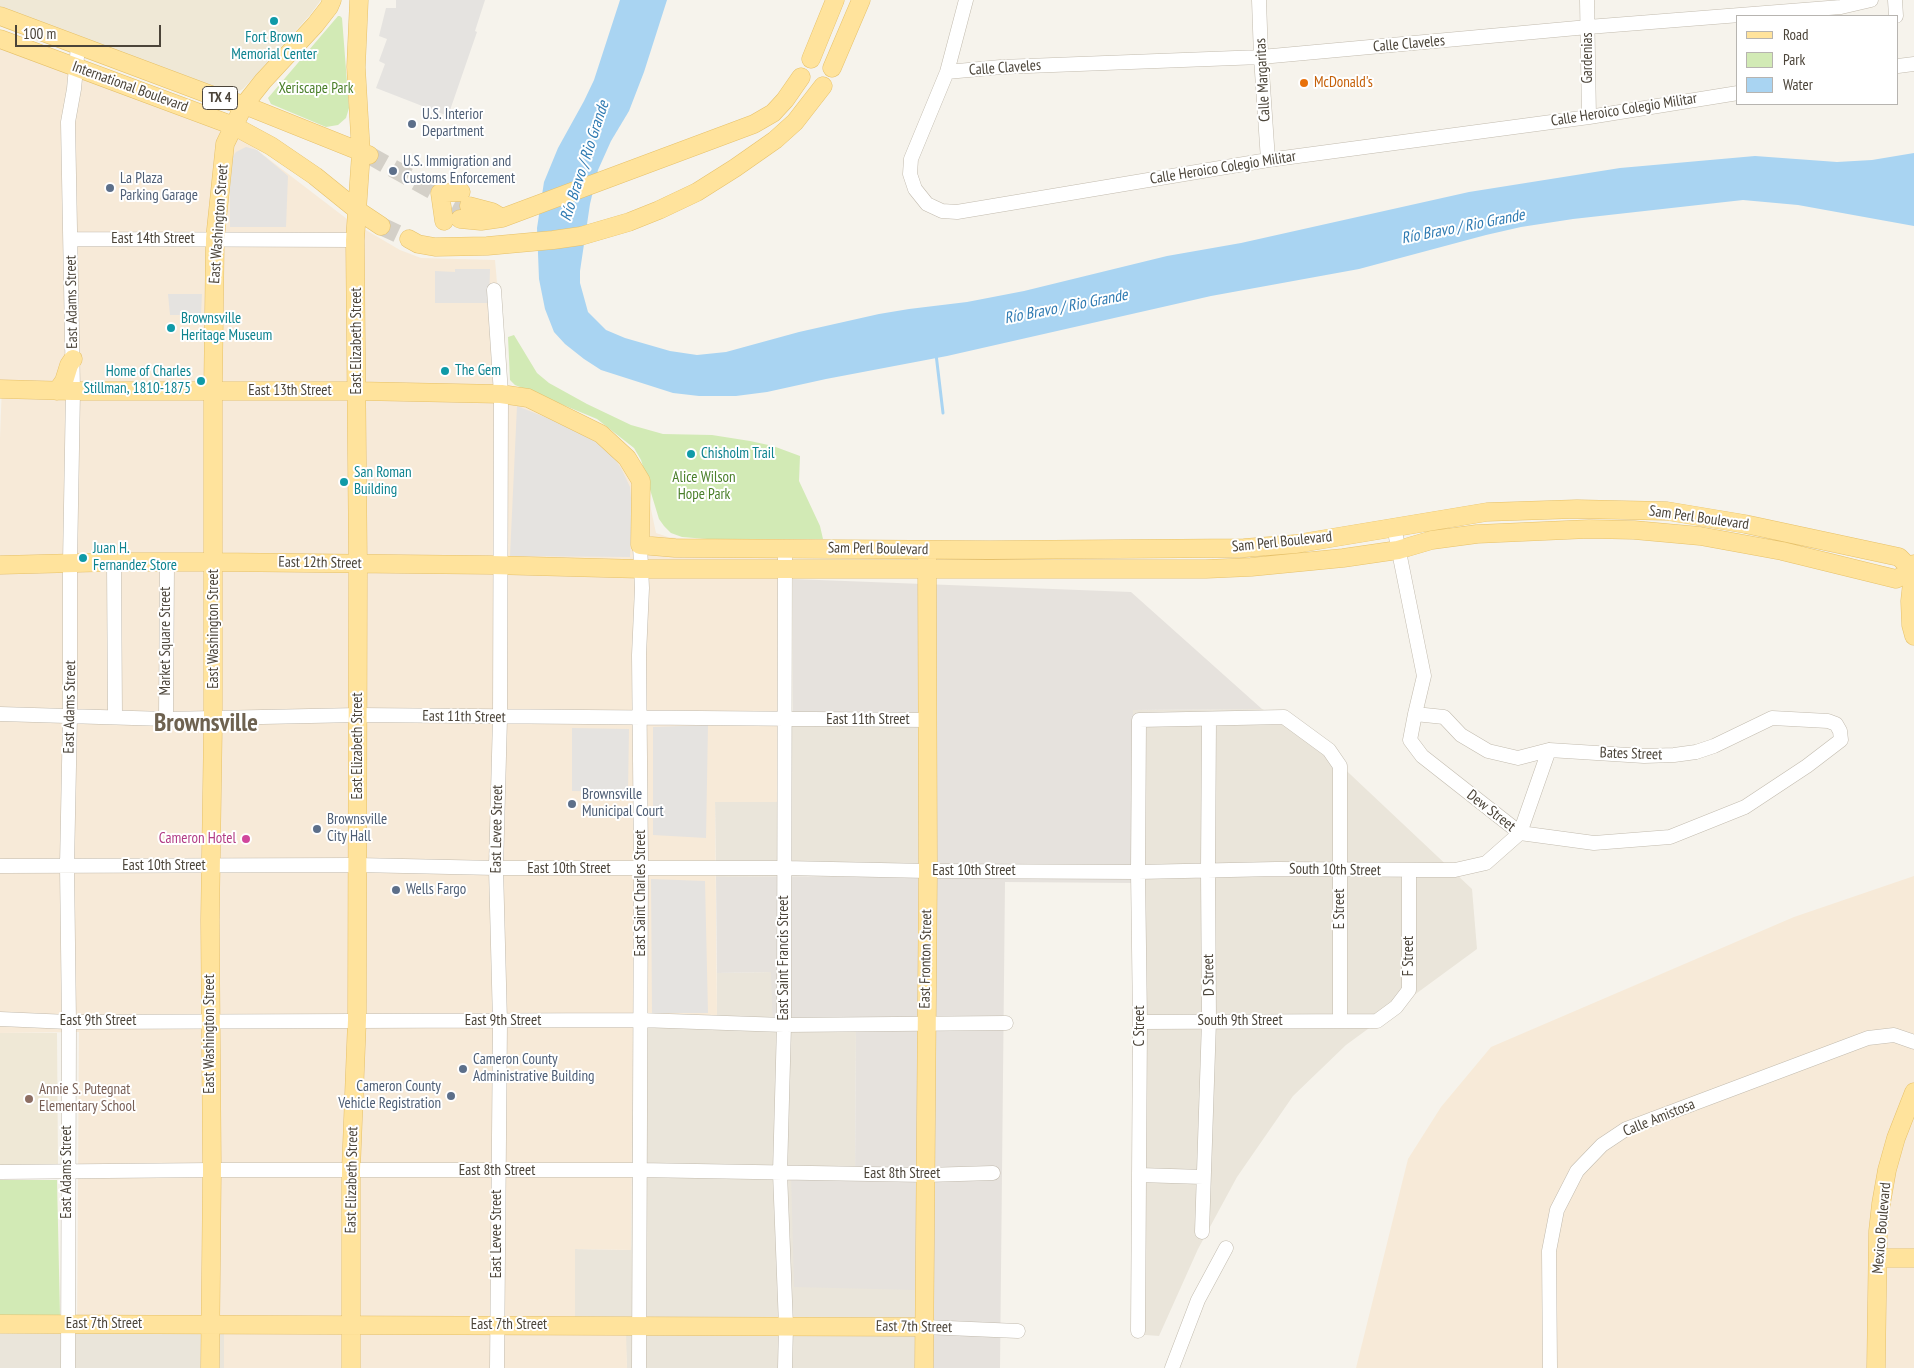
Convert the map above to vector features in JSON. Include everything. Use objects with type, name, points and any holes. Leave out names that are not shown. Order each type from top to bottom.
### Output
[{"type":"main road","name":"East Elizabeth Street","points":[[351,1368],[351,1170],[357,1020],[358,715],[355,240],[365,154],[356,67],[359,0]]},
{"type":"main road","points":[[811,59],[835,0]]},
{"type":"main road","points":[[832,68],[861,0]]},
{"type":"main road","points":[[330,3],[346,5],[354,10],[358,18]]},
{"type":"main road","name":"East Washington Street","points":[[210,1368],[212,1170],[210,1020],[215,239],[225,144],[244,105],[330,3]]},
{"type":"main road","name":"International Boulevard","points":[[0,16],[220,98],[244,105],[365,154]]},
{"type":"main road","name":"International Boulevard","points":[[0,39],[234,126],[271,146],[315,176],[357,210],[381,226]]},
{"type":"main road","points":[[459,209],[438,193],[459,209],[502,218],[754,124],[773,113],[801,77]]},
{"type":"main road","points":[[409,239],[418,244],[435,247],[494,246],[553,240],[601,231],[659,210],[697,192],[775,140],[795,122],[823,86]]},
{"type":"main road","points":[[65,391],[61,386],[68,365],[73,359]]},
{"type":"main road","name":"East 13th Street","points":[[0,389],[65,391],[357,391],[501,394],[528,398],[601,434]]},
{"type":"main road","name":"East Saint Charles Street","points":[[601,434],[627,458],[641,481],[640,545]]},
{"type":"main road","points":[[1589,529],[1591,509]]},
{"type":"main road","name":"Sam Perl Boulevard","points":[[640,545],[675,548],[927,550],[1244,548],[1295,544],[1487,512],[1591,509],[1667,511],[1745,524],[1899,557],[1913,569],[1896,579],[1782,550],[1709,538],[1634,530],[1589,529],[1477,534],[1432,540],[1398,550],[1260,566],[1206,569],[641,569]]},
{"type":"main road","name":"East Fronton Street","points":[[924,1368],[928,871],[927,550]]},
{"type":"main road","name":"East 12th Street","points":[[0,565],[214,562],[500,565],[641,569]]},
{"type":"main road","points":[[1913,569],[1910,601],[1911,625],[1914,636]]},
{"type":"main road","name":"Mexico Boulevard","points":[[1876,1368],[1881,1204],[1887,1170],[1896,1138],[1914,1092]]},
{"type":"main road","points":[[1878,1258],[1914,1258]]},
{"type":"main road","name":"East 7th Street","points":[[0,1324],[924,1327]]},
{"type":"street","name":"Calle Heroico Colegio Militar","points":[[966,0],[947,72],[911,159],[910,174],[915,189],[928,204],[942,211],[957,212],[1268,160],[1589,117],[1736,92]]},
{"type":"street","name":"Calle Margaritas","points":[[1259,0],[1268,160]]},
{"type":"street","name":"Gardenias","points":[[1587,0],[1589,117]]},
{"type":"street","name":"Calle Claveles","points":[[1740,15],[1841,7],[1871,0]]},
{"type":"street","points":[[1896,0],[1896,15]]},
{"type":"street","name":"Calle Claveles","points":[[947,72],[1001,66],[1261,57],[1736,15]]},
{"type":"street","name":"East Adams Street","points":[[73,359],[68,122],[78,46]]},
{"type":"street","points":[[1899,66],[1914,64]]},
{"type":"street","name":"East 14th Street","points":[[71,239],[355,240]]},
{"type":"street","name":"East Levee Street","points":[[494,290],[501,394],[500,718],[496,868],[500,1022],[497,1368]]},
{"type":"street","name":"East Adams Street","points":[[65,391],[70,563],[70,715],[67,866],[69,1022],[67,1172],[68,1368]]},
{"type":"street","name":"Dew Street","points":[[1394,527],[1424,676],[1410,740],[1422,756],[1520,833],[1594,843],[1670,837],[1745,807],[1807,766],[1841,740]]},
{"type":"street","name":"East Saint Charles Street","points":[[639,1368],[640,545]]},
{"type":"street","name":"East Saint Francis Street","points":[[785,548],[784,1025],[780,1173],[786,1326],[785,1368]]},
{"type":"street","points":[[114,562],[115,717]]},
{"type":"street","name":"Market Square Street","points":[[166,719],[167,563]]},
{"type":"street","name":"East 11th Street","points":[[0,714],[166,719],[358,715],[500,718],[927,720]]},
{"type":"street","name":"Bates Street","points":[[1415,714],[1444,716],[1461,735],[1488,750],[1518,758],[1550,750],[1644,756],[1696,752],[1714,746],[1772,718],[1836,724],[1840,731],[1841,740]]},
{"type":"street","name":"E Street","points":[[1210,718],[1284,717],[1329,750],[1340,766],[1340,1022]]},
{"type":"street","name":"C Street","points":[[1138,1331],[1139,720],[1210,718]]},
{"type":"street","name":"D Street","points":[[1202,1232],[1209,1021],[1210,718]]},
{"type":"street","points":[[1520,833],[1550,750]]},
{"type":"street","name":"South 10th Street","points":[[1138,872],[1208,870],[1455,870],[1486,863],[1520,833]]},
{"type":"street","name":"East 10th Street","points":[[0,866],[357,865],[496,868],[784,868],[1138,872]]},
{"type":"street","name":"F Street","points":[[1340,1022],[1378,1021],[1396,1007],[1409,990],[1409,871]]},
{"type":"street","name":"East 9th Street","points":[[0,1019],[69,1022],[210,1020],[500,1022],[640,1020],[784,1025],[1006,1023]]},
{"type":"street","name":"South 9th Street","points":[[1140,1022],[1340,1022]]},
{"type":"street","name":"Calle Amistosa","points":[[1550,1368],[1549,1251],[1557,1210],[1578,1170],[1602,1145],[1626,1129],[1868,1038],[1894,1035],[1914,1042]]},
{"type":"street","name":"East 8th Street","points":[[0,1172],[639,1170],[926,1175],[993,1173]]},
{"type":"street","points":[[1139,1175],[1203,1177]]},
{"type":"street","points":[[1172,1368],[1198,1300],[1226,1248]]},
{"type":"street","name":"East 7th Street","points":[[924,1327],[1018,1331]]},
{"type":"shaded area","points":[[0,0],[321,0],[310,15],[243,89],[231,93],[0,8]]},
{"type":"shaded area","points":[[396,0],[485,0],[475,31],[477,32],[448,116],[376,88],[385,64],[379,61],[387,39],[379,36],[386,8],[396,8]]},
{"type":"shaded area","points":[[0,49],[209,125],[249,144],[347,219],[400,250],[421,258],[495,260],[506,385],[584,416],[649,500],[656,533],[668,537],[785,548],[777,802],[715,802],[717,1018],[633,1013],[631,1250],[575,1249],[575,1334],[626,1331],[627,1368],[224,1368],[224,1331],[77,1334],[79,1032],[0,1033],[0,438],[2,385],[0,384]]},
{"type":"shaded area","points":[[246,147],[257,150],[288,176],[286,227],[230,227],[230,161],[236,152]]},
{"type":"shaded area","points":[[455,269],[490,269],[489,303],[435,303],[435,271],[455,272]]},
{"type":"shaded area","points":[[168,294],[202,294],[201,315],[170,315]]},
{"type":"shaded area","points":[[517,406],[588,436],[609,451],[621,468],[630,487],[632,508],[630,557],[510,556]]},
{"type":"shaded area","points":[[793,579],[1131,592],[1262,709],[1133,710],[1135,883],[1005,882],[1000,1368],[916,1368],[916,1290],[794,1287],[791,1173],[855,1174],[856,1029],[773,1030],[771,972],[717,973],[716,877],[936,876],[934,712],[793,712]]},
{"type":"shaded area","points":[[1262,709],[1299,726],[1472,889],[1477,949],[1346,1045],[1293,1096],[1237,1177],[1198,1249],[1159,1336],[1133,1334],[1135,883],[1133,710]]},
{"type":"shaded area","points":[[793,712],[934,712],[937,876],[716,877],[715,801],[777,801],[779,714]]},
{"type":"shaded area","points":[[708,725],[706,838],[653,835],[653,727]]},
{"type":"shaded area","points":[[572,728],[629,729],[628,792],[572,791]]},
{"type":"shaded area","points":[[1914,876],[1914,1368],[1356,1368],[1408,1159],[1441,1107],[1491,1047],[1794,917]]},
{"type":"shaded area","points":[[651,879],[705,881],[708,1013],[652,1013]]},
{"type":"shaded area","points":[[771,972],[856,1029],[855,1174],[916,1290],[916,1368],[627,1368],[625,1331],[575,1334],[575,1249],[631,1250],[633,1013],[717,1017],[717,973]]},
{"type":"shaded area","name":"Annie S. Putegnat Elementary School","points":[[0,1033],[57,1033],[58,1166],[0,1165]]},
{"type":"shaded area","points":[[225,1331],[224,1368],[0,1368],[0,1334]]},
{"type":"green space","name":"Xeriscape Park","points":[[338,16],[342,18],[349,108],[346,118],[338,125],[326,127],[271,104],[268,98]]},
{"type":"green space","name":"Alice Wilson Hope Park","points":[[514,335],[537,373],[549,383],[631,425],[663,434],[712,435],[750,441],[773,446],[800,456],[799,481],[820,526],[823,539],[707,539],[682,537],[671,533],[659,519],[641,460],[634,448],[597,419],[515,385],[510,380],[508,337]]},
{"type":"green space","points":[[0,1180],[57,1180],[60,1316],[0,1316]]},
{"type":"water","name":"Río Bravo / Rio Grande","points":[[620,0],[667,0],[644,72],[629,111],[611,141],[598,170],[590,204],[580,271],[580,283],[588,312],[606,330],[625,338],[670,351],[697,355],[726,352],[799,332],[879,314],[967,302],[1024,291],[1167,256],[1241,243],[1469,192],[1620,168],[1755,156],[1837,162],[1872,160],[1914,153],[1914,226],[1798,205],[1743,200],[1573,219],[1521,227],[1486,235],[1359,269],[1211,296],[947,356],[767,392],[736,396],[699,396],[673,393],[601,370],[565,344],[554,332],[545,309],[539,279],[537,228],[544,182],[558,148],[594,80]]},
{"type":"waterway","points":[[936,354],[943,413]]},
{"type":"tunnel","points":[[369,155],[437,193]]},
{"type":"tunnel","points":[[453,206],[465,212]]},
{"type":"tunnel","points":[[381,226],[409,239]]},
{"type":"place","name":"Fort Brown Memorial Center","points":[[274,21]]},
{"type":"place","name":"McDonald's","points":[[1304,83]]},
{"type":"place","name":"U.S. Interior Department","points":[[412,124]]},
{"type":"place","name":"U.S. Immigration and Customs Enforcement","points":[[393,171]]},
{"type":"place","name":"La Plaza Parking Garage","points":[[110,188]]},
{"type":"place","name":"Brownsville Heritage Museum","points":[[171,328]]},
{"type":"place","name":"The Gem","points":[[445,371]]},
{"type":"place","name":"Home of Charles Stillman, 1810-1875","points":[[201,381]]},
{"type":"place","name":"Chisholm Trail","points":[[691,454]]},
{"type":"place","name":"San Roman Building","points":[[344,482]]},
{"type":"place","name":"Juan H. Fernandez Store","points":[[83,558]]},
{"type":"place","name":"Brownsville Municipal Court","points":[[572,804]]},
{"type":"place","name":"Brownsville City Hall","points":[[317,829]]},
{"type":"place","name":"Cameron Hotel","points":[[246,839]]},
{"type":"place","name":"Wells Fargo","points":[[396,890]]},
{"type":"place","name":"Cameron County Administrative Building","points":[[463,1069]]},
{"type":"place","name":"Cameron County Vehicle Registration","points":[[451,1096]]},
{"type":"place","name":"Annie S. Putegnat Elementary School","points":[[29,1099]]},
{"type":"district","name":"Brownsville","points":[[206,724]]}]
